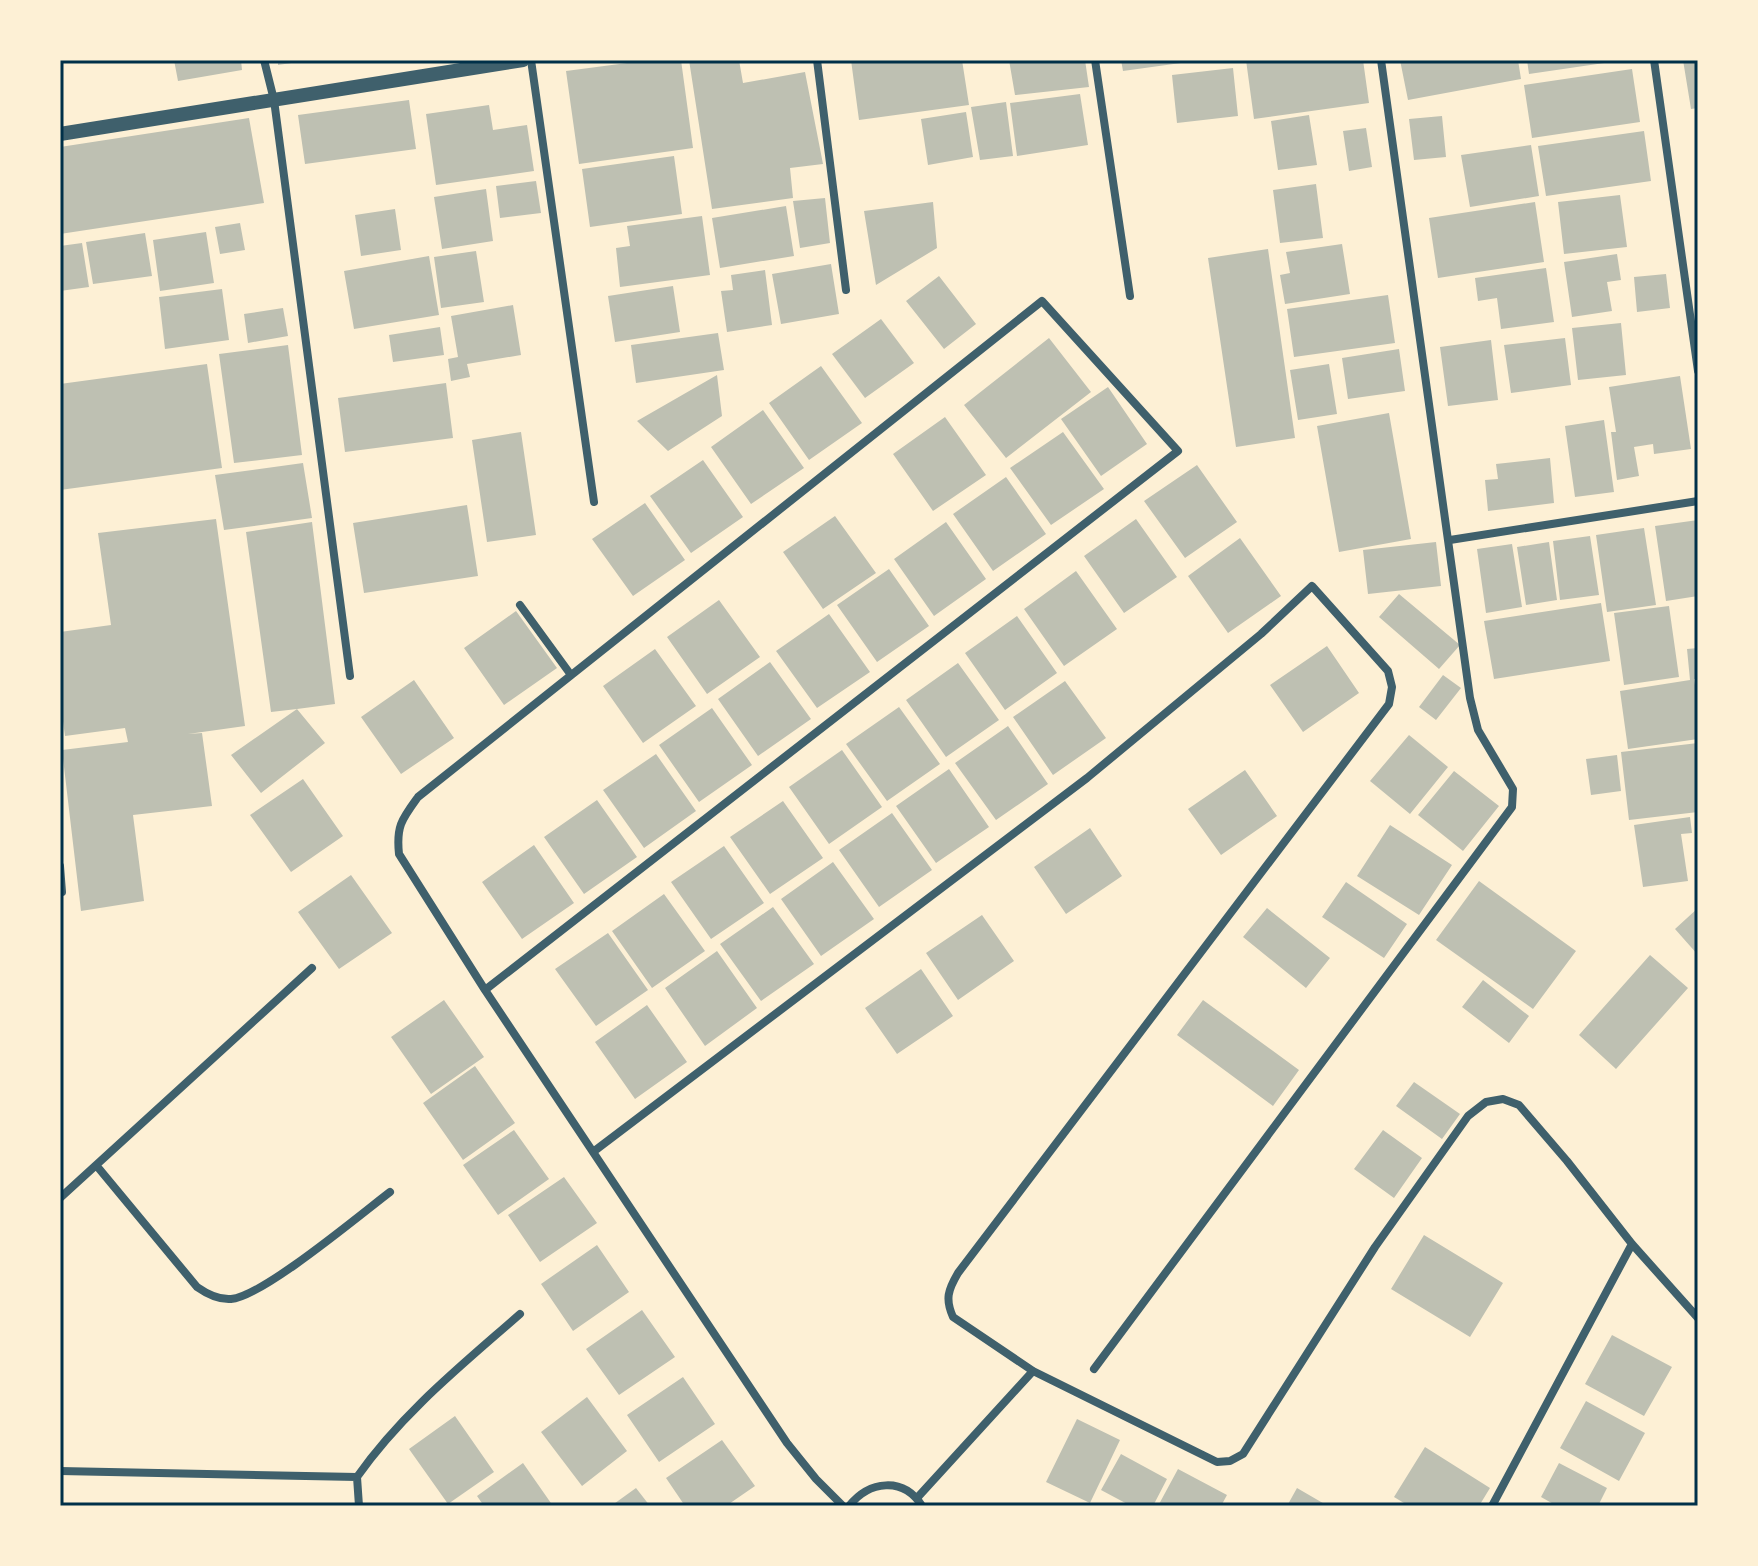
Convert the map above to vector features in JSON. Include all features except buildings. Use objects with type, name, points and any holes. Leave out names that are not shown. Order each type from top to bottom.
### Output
[{"type":"street","points":[[264,60],[274,100],[350,676]]},
{"type":"street","points":[[60,134],[523,60]]},
{"type":"street","points":[[531,60],[594,502]]},
{"type":"street","points":[[817,60],[846,290]]},
{"type":"street","points":[[1095,60],[1130,296]]},
{"type":"street","points":[[1094,1369],[1512,807],[1513,789],[1478,730],[1470,698],[1381,60]]},
{"type":"street","points":[[1654,60],[1698,371]]},
{"type":"street","points":[[485,990],[1178,451],[1042,301],[418,797],[402,819],[397,833],[399,854],[485,990],[787,1443],[843,1506]]},
{"type":"street","points":[[1450,540],[1698,501]]},
{"type":"street","points":[[593,1152],[1087,778],[1261,634],[1312,586],[1388,671],[1392,687],[1389,704],[958,1273],[949,1289],[947,1303],[953,1317],[1033,1371],[1217,1462],[1230,1461],[1243,1454],[1375,1247],[1468,1116],[1486,1102],[1503,1099],[1519,1105],[1632,1244],[1698,1318]]},
{"type":"street","points":[[520,605],[571,675]]},
{"type":"street","points":[[60,866],[62,892]]},
{"type":"street","points":[[60,1198],[312,968]]},
{"type":"street","points":[[96,1165],[197,1287],[210,1296],[231,1299],[248,1295],[278,1276],[390,1192]]},
{"type":"street","points":[[1492,1506],[1632,1244]]},
{"type":"street","points":[[359,1506],[357,1477],[380,1444],[412,1410],[520,1314]]},
{"type":"street","points":[[849,1506],[859,1493],[878,1484],[899,1486],[919,1502],[1033,1371]]},
{"type":"street","points":[[60,1471],[357,1477]]}]
